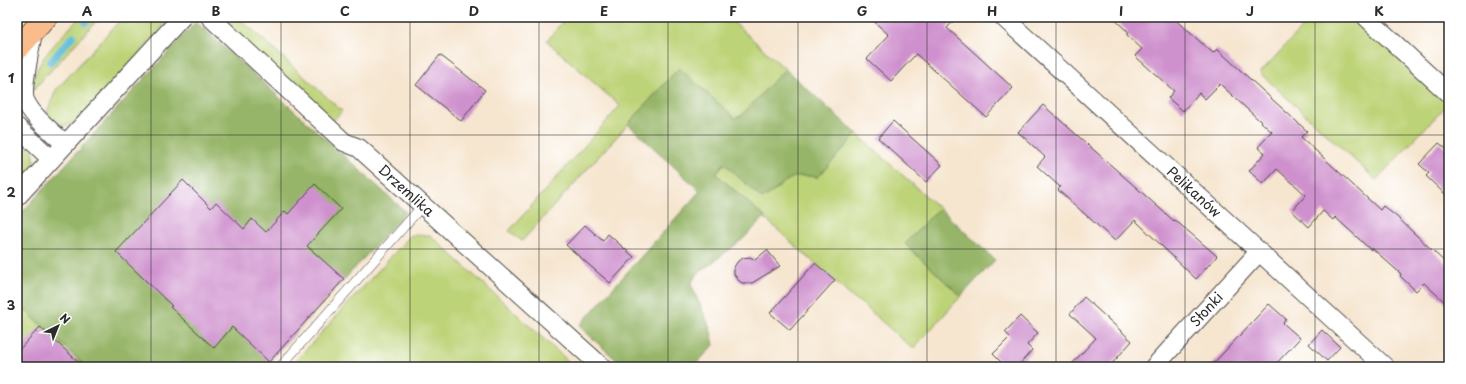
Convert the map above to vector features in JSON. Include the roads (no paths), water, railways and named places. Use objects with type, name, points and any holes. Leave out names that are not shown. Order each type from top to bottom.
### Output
[{"type":"main road","points":[[17,49],[39,24]]},
{"type":"street","points":[[17,197],[182,17]]},
{"type":"street","name":"Drzemlika","points":[[210,17],[344,142],[359,148],[602,367]]},
{"type":"street","name":"Pelikanów","points":[[1003,17],[1385,367]]},
{"type":"street","points":[[1366,17],[1449,94]]},
{"type":"street","points":[[39,24],[24,89],[24,99],[30,109],[65,144]]},
{"type":"street","points":[[17,127],[51,159]]},
{"type":"street","name":"Słonki","points":[[1154,367],[1259,252]]},
{"type":"lane","points":[[280,367],[424,205]]},
{"type":"waterway","points":[[86,22],[91,17]]},
{"type":"waterway","points":[[50,62],[73,36]]}]
